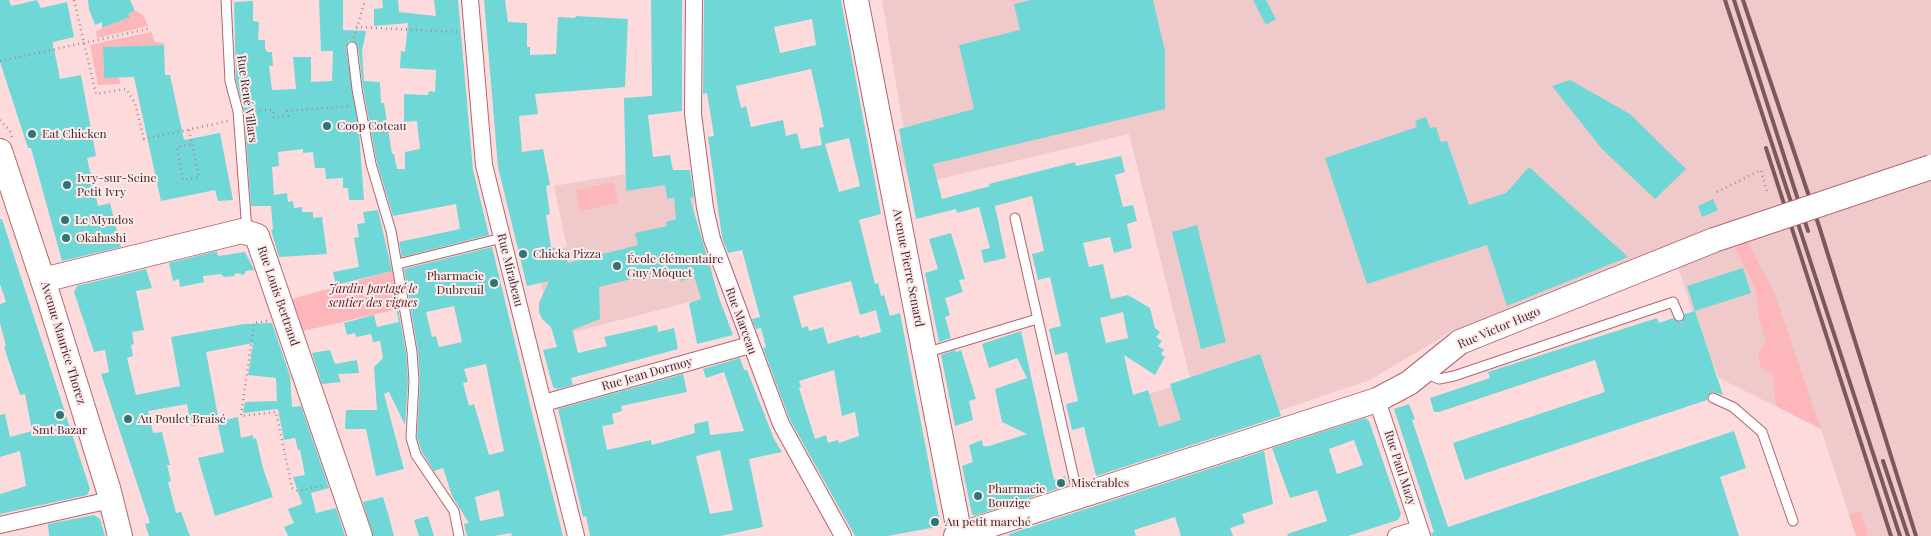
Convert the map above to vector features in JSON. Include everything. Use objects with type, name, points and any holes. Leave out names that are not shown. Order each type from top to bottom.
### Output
[{"type":"main road","name":"Avenue Pierre Semard","points":[[856,0],[958,536]]},
{"type":"main road","name":"Avenue Maurice Thorez","points":[[0,151],[43,280],[120,536]]},
{"type":"main road","name":"Rue Victor Hugo","points":[[958,536],[1377,400],[1403,387],[1460,342],[1714,240],[1931,168]]},
{"type":"main road","name":"Rue Louis Bertrand","points":[[43,280],[247,232],[257,236],[287,318],[360,536]]},
{"type":"street","name":"Rue Mirabeau","points":[[470,0],[482,155],[576,536]]},
{"type":"street","name":"Rue Marceau","points":[[694,0],[693,114],[705,208],[712,239],[750,345],[784,430],[843,536]]},
{"type":"street","name":"Rue Jean Dormoy","points":[[544,402],[750,345]]},
{"type":"street","name":"Rue Paul Mazy","points":[[1377,400],[1421,532]]},
{"type":"street","points":[[0,525],[110,500]]},
{"type":"street","points":[[1396,536],[1421,532]]},
{"type":"lane","name":"Rue René Villars","points":[[226,0],[230,81],[238,111],[247,232]]},
{"type":"lane","points":[[352,46],[357,89],[372,164],[386,207],[398,264],[414,368],[411,438],[416,455],[454,511],[459,536]]},
{"type":"lane","points":[[1015,218],[1078,496]]},
{"type":"lane","points":[[398,264],[502,238]]},
{"type":"lane","points":[[1423,372],[1439,379],[1454,376],[1673,302],[1679,316]]},
{"type":"lane","points":[[924,354],[1037,319]]},
{"type":"lane","points":[[1713,398],[1733,408],[1762,432],[1793,521]]},
{"type":"path","points":[[74,0],[96,94],[126,89],[135,103],[144,139],[230,121]]},
{"type":"path","points":[[352,46],[365,0]]},
{"type":"path","points":[[356,27],[461,33]]},
{"type":"path","points":[[0,61],[148,29]]},
{"type":"path","points":[[238,111],[273,110],[274,118],[288,116],[287,111],[361,106]]},
{"type":"path","points":[[189,130],[192,144],[199,178],[183,180],[177,147],[192,144]]},
{"type":"path","points":[[1716,192],[1761,170],[1767,192]]},
{"type":"path","points":[[287,318],[254,323],[241,416],[276,412],[292,488],[298,491],[341,482]]},
{"type":"shaded area","points":[[882,0],[1931,0],[1931,536],[1856,536],[1821,429],[1719,378],[1691,308],[1671,245],[1449,333],[1370,380],[1139,458],[1123,402],[1191,381],[1129,134],[910,186],[897,143],[905,137]]},
{"type":"shaded area","name":"École élémentaire Guy Môquet","points":[[625,174],[626,191],[665,185],[667,199],[694,197],[694,213],[713,273],[694,278],[701,299],[574,332],[576,342],[557,347],[551,327],[542,319],[539,303],[543,293],[541,283],[527,286],[521,260],[562,252],[562,248],[567,247],[554,186]]},
{"type":"green space","points":[[136,11],[144,16],[148,26],[97,38],[96,31],[129,17],[128,14]]},
{"type":"green space","points":[[151,32],[155,42],[165,43],[164,45],[103,47],[104,77],[119,77],[120,84],[98,85],[90,45]]},
{"type":"green space","points":[[614,182],[618,203],[580,211],[575,190]]},
{"type":"green space","points":[[1747,241],[1774,292],[1821,429],[1776,406],[1773,375],[1760,366],[1758,353],[1766,341],[1759,318],[1756,290],[1735,248]]},
{"type":"green space","name":"Jardin partagé le sentier des vignes","points":[[395,270],[403,308],[303,331],[292,299]]},
{"type":"green space","points":[[1861,511],[1868,536],[1856,536],[1849,514]]},
{"type":"building","points":[[0,0],[9,0],[11,6],[37,0],[41,8],[67,2],[74,37],[53,42],[53,49],[60,79],[81,75],[96,156],[87,158],[98,206],[110,203],[121,247],[62,261],[31,148],[28,148],[0,62]]},
{"type":"building","points":[[88,0],[130,0],[135,11],[128,14],[130,17],[102,28],[102,22],[95,25]]},
{"type":"building","points":[[319,0],[343,0],[343,30],[366,31],[362,51],[364,81],[380,82],[381,103],[384,103],[392,154],[394,154],[397,169],[405,169],[405,152],[420,149],[417,121],[404,122],[404,94],[428,95],[429,91],[435,92],[436,70],[400,68],[401,51],[405,52],[408,23],[374,26],[374,9],[383,8],[382,0],[398,0],[399,12],[436,16],[434,0],[458,0],[473,170],[489,235],[402,257],[399,242],[460,229],[456,204],[393,216],[377,163],[363,88],[358,46],[352,41],[348,42],[346,48],[359,132],[364,200],[349,200],[348,188],[343,188],[343,178],[326,179],[325,168],[315,168],[313,152],[303,153],[303,149],[278,152],[279,166],[272,167],[274,195],[287,193],[288,202],[293,201],[294,208],[302,207],[302,212],[313,212],[313,218],[322,217],[327,254],[279,257],[271,230],[273,230],[271,206],[251,206],[244,111],[236,80],[234,2],[253,1],[253,21],[259,22],[258,40],[265,40],[265,49],[268,52],[272,52],[273,66],[269,66],[272,90],[296,89],[293,57],[311,57],[311,82],[332,81],[333,51],[321,51]]},
{"type":"building","points":[[484,0],[505,0],[508,22],[527,23],[527,47],[530,47],[530,55],[556,54],[558,17],[575,18],[576,16],[628,19],[625,87],[535,94],[538,114],[519,116],[522,152],[543,149],[550,185],[546,186],[550,214],[546,215],[551,247],[555,248],[556,253],[562,252],[568,263],[638,245],[635,233],[667,226],[666,222],[676,219],[674,198],[667,199],[665,185],[626,191],[624,98],[652,96],[651,0],[682,0],[682,111],[648,115],[653,157],[670,155],[673,170],[690,170],[694,197],[690,198],[719,298],[733,335],[697,344],[689,303],[701,299],[694,277],[681,281],[676,268],[599,287],[600,319],[572,330],[578,353],[607,346],[604,337],[657,325],[658,332],[674,328],[678,349],[571,378],[573,385],[557,389],[553,387],[543,350],[557,347],[551,327],[542,319],[539,312],[539,303],[549,281],[527,286],[498,167]]},
{"type":"building","points":[[704,0],[841,0],[881,214],[859,220],[875,284],[878,283],[881,296],[884,295],[890,316],[900,313],[940,522],[937,527],[887,536],[855,536],[790,420],[763,348],[766,347],[761,328],[756,329],[752,319],[760,317],[742,250],[728,253],[722,237],[708,137],[714,136],[707,93],[703,94]],"holes":[[[812,19],[816,45],[780,53],[774,27]],[[811,69],[824,127],[819,128],[822,145],[801,149],[797,133],[786,136],[783,120],[751,127],[746,106],[741,108],[736,86]],[[849,138],[860,186],[839,192],[825,144]],[[851,281],[860,315],[876,310],[881,332],[860,338],[858,335],[828,344],[823,327],[809,331],[808,326],[802,328],[793,296]],[[834,370],[842,416],[855,412],[859,436],[839,443],[838,440],[828,443],[826,435],[815,439],[799,388],[801,387],[799,381]]]},
{"type":"building","points":[[1031,0],[1153,0],[1165,51],[1165,109],[933,164],[942,199],[990,186],[989,184],[1075,162],[1076,166],[1121,156],[1125,172],[1115,175],[1123,207],[1133,205],[1137,221],[1127,224],[1132,248],[1114,253],[1110,237],[1083,243],[1089,267],[1103,264],[1111,299],[1128,295],[1150,308],[1155,328],[1160,332],[1156,337],[1162,341],[1158,346],[1164,350],[1161,354],[1165,357],[1155,375],[1124,355],[1133,395],[1148,390],[1159,427],[1181,420],[1170,384],[1260,354],[1281,416],[1096,476],[1084,427],[1072,430],[1066,404],[1078,401],[1067,352],[1055,355],[1049,329],[1061,326],[1050,277],[1038,280],[1032,254],[1044,251],[1032,196],[995,206],[1006,258],[984,263],[981,250],[990,248],[979,207],[957,213],[956,209],[916,219],[899,129],[974,109],[959,45],[1020,30],[1014,4]],"holes":[[[1123,312],[1128,338],[1106,343],[1100,318]]]},
{"type":"building","points":[[1253,0],[1266,0],[1276,19],[1266,25]]},
{"type":"building","points":[[164,45],[165,75],[170,75],[184,140],[220,133],[233,200],[218,201],[215,190],[161,201],[134,77],[104,78],[103,47]]},
{"type":"building","points":[[1570,80],[1630,114],[1686,169],[1655,199],[1602,149],[1552,86]]},
{"type":"building","points":[[1426,117],[1430,128],[1436,127],[1441,142],[1447,141],[1469,205],[1506,193],[1529,167],[1628,257],[1507,306],[1487,245],[1367,284],[1325,158],[1417,127],[1415,121]]},
{"type":"building","points":[[1713,199],[1718,210],[1702,217],[1698,206]]},
{"type":"building","points":[[378,210],[392,271],[336,285],[333,272],[359,267],[354,238],[359,237],[357,224],[365,223],[363,212]]},
{"type":"building","points":[[0,219],[2,219],[90,489],[87,495],[0,514],[0,494],[26,486],[20,451],[0,457],[0,415],[5,414],[10,437],[32,431],[25,394],[20,395],[4,347],[6,346],[0,323],[0,304],[6,302],[0,284]]},
{"type":"building","points":[[1197,225],[1226,342],[1201,349],[1172,232]]},
{"type":"building","points":[[951,233],[965,279],[959,280],[963,292],[945,298],[950,315],[945,317],[951,338],[939,342],[925,273],[938,269],[929,239]]},
{"type":"building","points":[[492,247],[563,536],[512,536],[511,533],[494,536],[467,536],[464,524],[469,523],[452,496],[443,468],[434,471],[422,452],[417,437],[420,381],[418,352],[404,269]],"holes":[[[454,306],[462,342],[439,347],[436,336],[432,337],[426,312]],[[486,364],[504,451],[489,455],[474,404],[469,406],[463,383],[468,382],[464,369]],[[499,490],[504,516],[480,521],[475,497]]]},
{"type":"building","points":[[217,251],[218,256],[245,252],[254,270],[246,271],[244,275],[236,273],[234,276],[224,277],[221,274],[203,276],[204,282],[180,287],[179,279],[173,281],[169,263]]},
{"type":"building","points":[[1743,268],[1751,293],[1695,311],[1687,286]]},
{"type":"building","points":[[146,269],[152,288],[136,291],[144,330],[132,332],[134,344],[131,345],[133,356],[127,358],[136,395],[180,386],[171,337],[244,324],[272,323],[290,376],[292,407],[301,406],[329,488],[311,493],[316,513],[336,508],[345,536],[288,536],[284,527],[294,523],[288,509],[302,504],[293,477],[305,475],[300,450],[298,450],[295,438],[284,440],[278,409],[243,413],[245,402],[277,401],[276,378],[248,375],[253,343],[206,352],[219,421],[238,417],[241,438],[253,435],[253,439],[256,438],[263,468],[273,497],[215,516],[198,458],[224,452],[217,421],[191,426],[187,404],[148,411],[153,433],[162,432],[170,465],[167,465],[171,481],[168,482],[176,513],[181,512],[190,536],[149,536],[145,524],[150,523],[101,374],[109,372],[105,350],[94,352],[74,292],[77,286]]},
{"type":"building","points":[[396,309],[398,309],[406,353],[408,381],[405,425],[389,392],[384,394],[404,469],[376,476],[366,429],[345,429],[346,410],[377,410],[374,367],[383,358],[380,341],[373,342],[371,334],[356,337],[355,333],[347,335],[344,323],[374,315],[377,327],[399,322]]},
{"type":"building","points":[[1695,311],[1723,395],[1712,392],[1708,395],[1707,400],[1465,480],[1453,443],[1605,392],[1595,360],[1439,412],[1434,412],[1430,398],[1490,378],[1488,372],[1657,318],[1659,323],[1673,318],[1681,322],[1685,314]]},
{"type":"building","points":[[1021,331],[1054,480],[1065,476],[1068,485],[974,516],[962,466],[973,462],[969,445],[982,440],[983,446],[989,446],[1027,434],[1002,422],[995,389],[1027,378],[1017,358],[989,368],[982,344]]},
{"type":"building","points":[[330,350],[335,364],[357,360],[359,373],[338,374],[341,382],[322,384],[312,353]]},
{"type":"building","points":[[955,350],[956,352],[961,350],[976,399],[969,401],[973,420],[955,426],[941,355]]},
{"type":"building","points":[[740,358],[744,370],[747,370],[774,439],[782,452],[749,459],[763,527],[720,536],[590,536],[586,516],[583,517],[558,409],[683,374],[687,392],[621,406],[622,411],[612,414],[614,424],[602,426],[607,450],[651,440],[652,445],[695,433],[694,424],[708,421],[710,435],[744,431],[724,372],[706,378],[703,369]],"holes":[[[720,450],[733,510],[710,514],[696,456]]]},
{"type":"building","points":[[1409,404],[1415,419],[1412,420],[1448,527],[1734,431],[1746,468],[1720,477],[1739,536],[1432,536],[1431,533],[1434,532],[1394,409]]},
{"type":"building","points":[[1365,418],[1369,421],[1401,514],[1398,520],[1348,536],[1288,536],[1287,534],[1327,521],[1317,490],[1290,498],[1272,448]],"holes":[[[1354,440],[1363,465],[1337,474],[1329,449]]]},
{"type":"building","points":[[1264,451],[1273,504],[1242,514],[1245,523],[1230,528],[1233,536],[1181,536],[1175,517],[1134,530],[1136,536],[1009,536],[1009,534]]},
{"type":"building","points":[[383,497],[394,536],[373,536],[363,502]]},
{"type":"building","points":[[94,515],[100,519],[105,536],[49,536],[48,524]]},
{"type":"building","points":[[428,516],[434,536],[419,536],[414,520]]},
{"type":"railway","points":[[1725,0],[1900,536]]},
{"type":"railway","points":[[1734,0],[1808,231]]},
{"type":"railway","points":[[1743,0],[1819,226],[1916,536]]},
{"type":"railway","points":[[1766,148],[1891,536]]},
{"type":"railway","points":[[1883,461],[1908,536]]},
{"type":"place","name":"Coop Coteau","points":[[327,126]]},
{"type":"place","name":"Eat Chicken","points":[[32,134]]},
{"type":"place","name":"Ivry-sur-Seine Petit Ivry","points":[[67,185]]},
{"type":"place","name":"Le Myndos","points":[[65,220]]},
{"type":"place","name":"Okahashi","points":[[66,238]]},
{"type":"place","name":"Chicka Pizza","points":[[523,254]]},
{"type":"place","name":"École élémentaire Guy Môquet","points":[[617,266]]},
{"type":"place","name":"Pharmacie Dubreuil","points":[[494,283]]},
{"type":"place","name":"Smt Bazar","points":[[60,415]]},
{"type":"place","name":"Au Poulet Braisé","points":[[128,419]]},
{"type":"place","name":"Misérables","points":[[1061,483]]},
{"type":"place","name":"Pharmacie Bouzige","points":[[978,496]]},
{"type":"place","name":"Au petit marché","points":[[935,522]]}]
